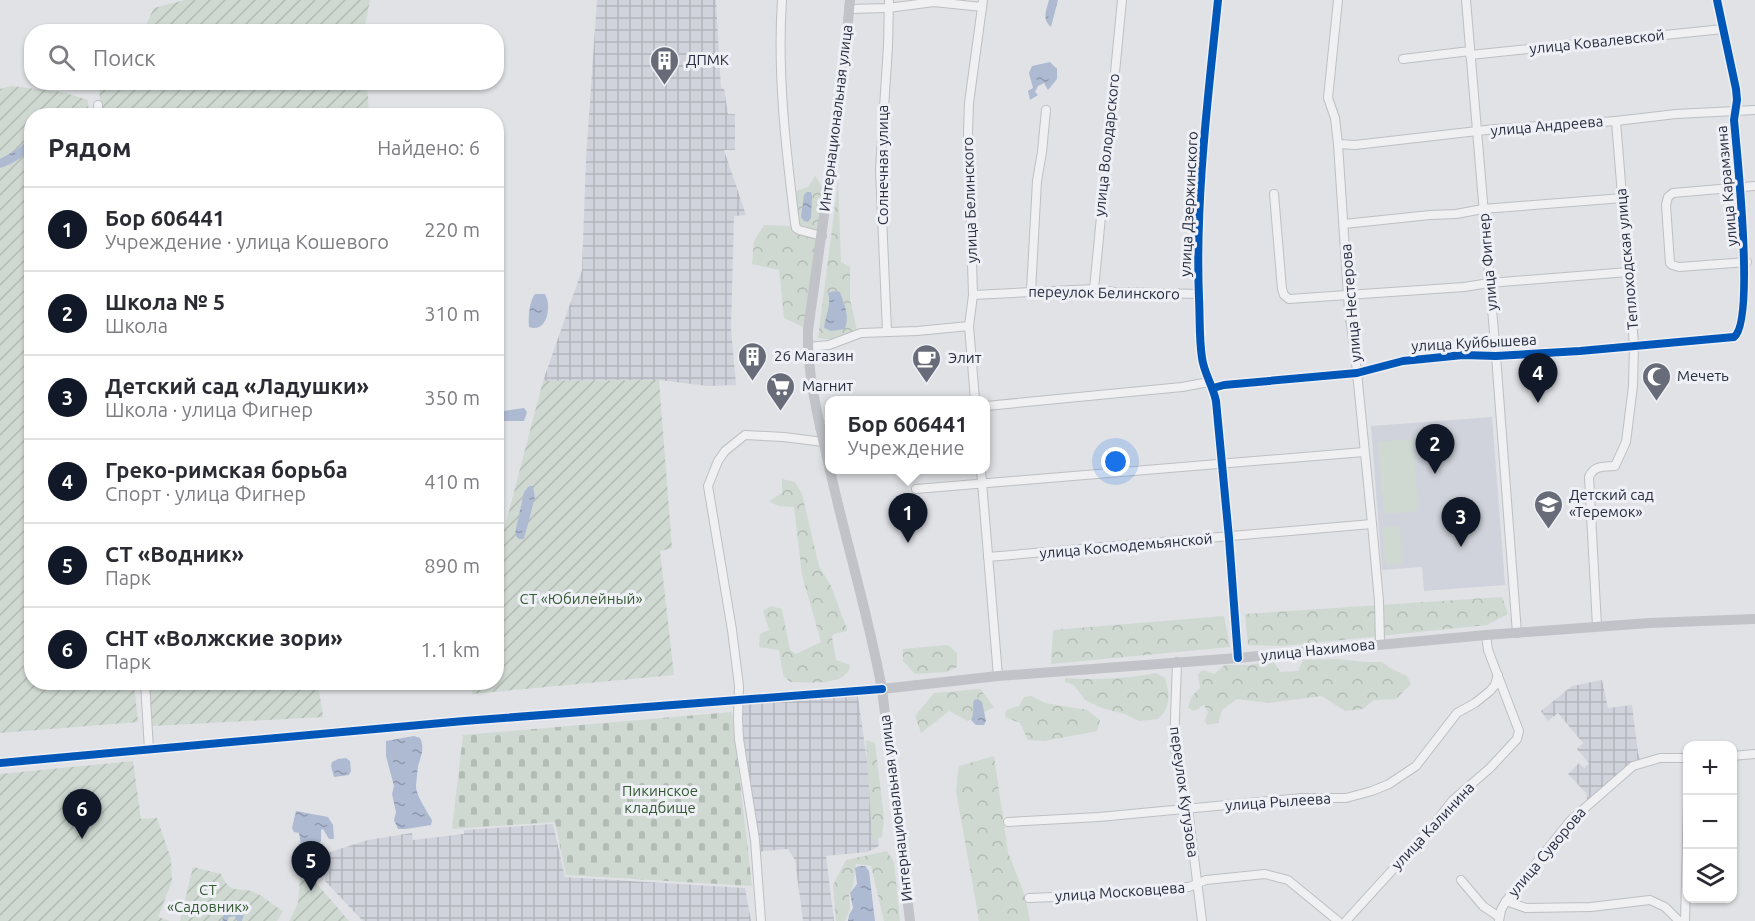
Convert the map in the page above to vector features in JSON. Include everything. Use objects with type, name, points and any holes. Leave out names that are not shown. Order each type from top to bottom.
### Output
[{"type":"main road","name":"Интернациональная улица","points":[[825,446],[825,426],[808,346],[808,330],[842,86],[850,4]]},
{"type":"main road","name":"Интернациональная улица","points":[[832,474],[882,689],[910,921]]},
{"type":"main road","name":"улица Нахимова","points":[[882,689],[998,676],[1238,658],[1597,626],[1755,619]]},
{"type":"street","name":"Интернациональная улица","points":[[782,0],[782,83],[787,163],[795,224],[799,230],[822,236]]},
{"type":"street","name":"улица Володарского","points":[[1094,289],[1122,0]]},
{"type":"street","name":"улица Дзержинского","points":[[1218,0],[1197,246],[1201,354],[1216,401],[1238,658]]},
{"type":"street","name":"улица Нестерова","points":[[1338,0],[1328,98],[1335,118],[1338,144],[1349,312],[1358,373],[1379,601],[1380,644]]},
{"type":"street","name":"улица Фигнер","points":[[1466,0],[1517,633]]},
{"type":"street","name":"улица Карамзина","points":[[1717,0],[1737,100],[1735,110],[1747,262],[1747,301],[1738,335]]},
{"type":"street","points":[[850,4],[982,3]]},
{"type":"street","name":"улица Белинского","points":[[975,396],[969,326],[973,295],[968,117],[982,3]]},
{"type":"street","name":"Солнечная улица","points":[[887,331],[880,170],[888,46],[888,4]]},
{"type":"street","name":"улица Ковалевской","points":[[1403,59],[1724,30]]},
{"type":"street","points":[[1031,291],[1037,180],[1046,110]]},
{"type":"street","name":"улица Андреева","points":[[1338,144],[1355,145],[1495,129],[1755,110]]},
{"type":"street","name":"Теплоходская улица","points":[[1597,626],[1589,477],[1591,471],[1597,467],[1615,466],[1626,442],[1633,386],[1634,345],[1616,121]]},
{"type":"street","points":[[1747,262],[1679,267],[1672,265],[1665,209],[1668,198],[1673,194],[1755,186]]},
{"type":"street","points":[[1274,194],[1281,289],[1289,299],[1464,287],[1628,272]]},
{"type":"street","points":[[1344,224],[1456,214],[1483,209],[1623,198]]},
{"type":"street","name":"переулок Белинского","points":[[973,295],[1094,289],[1114,292],[1199,294]]},
{"type":"street","points":[[808,346],[828,345],[861,333],[917,332],[969,326]]},
{"type":"street","name":"улица Куйбышева","points":[[990,405],[1358,373],[1403,361],[1463,355],[1496,356],[1580,351],[1738,335]]},
{"type":"street","points":[[761,921],[755,840],[738,719],[739,701],[732,630],[708,486],[711,475],[725,451],[745,435],[824,442]]},
{"type":"street","points":[[916,489],[1365,452]]},
{"type":"street","points":[[981,474],[998,676]]},
{"type":"street","name":"улица Космодемьянской","points":[[988,557],[1372,524]]},
{"type":"street","points":[[1486,635],[1488,650],[1498,675]]},
{"type":"street","name":"переулок Кутузова","points":[[1177,662],[1173,733],[1188,809],[1202,921]]},
{"type":"street","name":"улица Калинина","points":[[1346,921],[1436,822],[1452,801],[1490,768],[1516,739],[1519,731],[1498,675]]},
{"type":"street","name":"улица Рылеева","points":[[1008,822],[1302,798],[1346,798],[1372,791],[1389,784],[1416,766],[1457,713],[1475,703],[1490,690],[1495,685],[1498,675]]},
{"type":"street","points":[[0,764],[464,721],[882,689]]},
{"type":"street","points":[[145,690],[149,750]]},
{"type":"street","points":[[1737,756],[1755,754]]},
{"type":"street","name":"улица Суворова","points":[[1461,880],[1483,906],[1499,919],[1506,901],[1570,821],[1588,804],[1633,766],[1660,758],[1683,758]]},
{"type":"street","points":[[1685,921],[1687,849]]},
{"type":"street","name":"улица Московцева","points":[[1029,898],[1189,887],[1206,880],[1258,874],[1280,876],[1300,888],[1338,921]]},
{"type":"street","name":"улица Суворова","points":[[1506,901],[1526,908],[1591,907],[1650,900],[1665,907],[1679,921]]},
{"type":"shaded area","points":[[597,0],[716,0],[721,88],[724,89],[728,114],[735,114],[735,150],[724,150],[746,215],[734,216],[731,329],[736,385],[708,386],[659,380],[543,381],[582,270],[586,159]]},
{"type":"shaded area","points":[[1492,417],[1505,585],[1424,591],[1422,567],[1382,570],[1371,426]]},
{"type":"shaded area","points":[[1602,680],[1608,708],[1632,705],[1641,762],[1588,804],[1586,793],[1568,774],[1579,763],[1584,768],[1589,763],[1577,749],[1583,743],[1558,713],[1548,721],[1541,711],[1572,686]]},
{"type":"shaded area","points":[[857,690],[879,846],[867,852],[826,856],[834,921],[803,921],[795,860],[788,849],[755,852],[739,739],[739,701]]},
{"type":"shaded area","points":[[553,824],[565,877],[745,888],[751,921],[363,921],[325,881],[327,853],[368,840],[412,833],[413,840],[464,834],[464,830]]},
{"type":"green space","points":[[185,0],[370,0],[365,24],[146,24],[154,8]]},
{"type":"green space","points":[[11,86],[24,88],[24,90],[62,92],[88,100],[89,108],[24,108],[24,690],[135,690],[138,722],[0,733],[0,89]]},
{"type":"green space","points":[[99,90],[367,90],[369,108],[101,108]]},
{"type":"green space","points":[[815,176],[825,191],[820,231],[800,225],[795,191],[808,187]]},
{"type":"green space","points":[[838,182],[841,262],[850,267],[850,299],[857,331],[835,340],[818,338]]},
{"type":"green space","points":[[764,225],[790,226],[797,232],[819,238],[805,328],[784,318],[779,270],[752,264],[754,241]]},
{"type":"green space","name":"СТ «Юбилейный»","points":[[659,380],[672,548],[660,551],[674,675],[472,694],[473,690],[504,690],[504,530],[543,381]]},
{"type":"green space","points":[[1413,439],[1418,511],[1384,514],[1378,442]]},
{"type":"green space","points":[[782,479],[795,482],[802,494],[819,566],[831,586],[847,629],[832,637],[836,660],[850,665],[848,672],[835,680],[790,682],[783,675],[779,650],[759,647],[760,634],[769,630],[763,611],[771,606],[782,609],[790,650],[796,654],[821,642],[802,575],[794,507],[779,506],[769,501],[782,493]]},
{"type":"green space","points":[[1385,527],[1400,528],[1402,564],[1388,565],[1385,563],[1382,531]]},
{"type":"green space","points":[[1502,597],[1508,614],[1487,625],[1283,646],[1248,645],[1245,614]]},
{"type":"green space","points":[[1224,616],[1230,647],[1051,664],[1053,630]]},
{"type":"green space","points":[[948,645],[957,653],[957,667],[947,672],[915,674],[903,661],[903,649]]},
{"type":"green space","points":[[1338,659],[1382,662],[1407,676],[1411,684],[1396,699],[1374,700],[1363,709],[1345,711],[1322,696],[1269,703],[1237,699],[1222,710],[1218,723],[1207,725],[1205,721],[1208,712],[1204,705],[1194,711],[1188,708],[1192,696],[1200,688],[1198,674],[1203,670],[1214,674],[1225,665],[1250,665],[1273,660],[1280,672],[1298,671],[1303,660]]},
{"type":"green space","points":[[1156,673],[1165,678],[1168,689],[1167,705],[1158,719],[1139,721],[1085,700],[1074,685],[1065,682],[1065,678],[1133,677]]},
{"type":"green space","points":[[980,689],[994,707],[968,721],[949,711],[921,733],[915,716],[934,693]]},
{"type":"green space","points":[[149,690],[319,690],[323,717],[152,726]]},
{"type":"green space","points":[[1031,696],[1045,703],[1087,710],[1100,720],[1097,731],[1045,741],[1028,740],[1020,723],[1005,717],[1006,710],[1019,706],[1024,697]]},
{"type":"green space","name":"Пикинское кладбище","points":[[732,712],[752,886],[566,875],[555,822],[452,829],[463,735]]},
{"type":"green space","points":[[866,740],[875,743],[884,818],[882,837],[872,840]]},
{"type":"green space","points":[[994,756],[1008,852],[1026,899],[1030,921],[979,921],[956,791],[959,766]]},
{"type":"green space","points":[[133,761],[141,819],[157,818],[171,859],[172,881],[158,917],[170,921],[0,921],[0,774]]},
{"type":"green space","points":[[887,851],[894,862],[900,921],[884,921],[871,866],[856,864],[853,886],[849,894],[850,909],[845,921],[836,921],[833,885],[846,860]]},
{"type":"green space","name":"СТ «Садовник»","points":[[193,867],[221,874],[228,886],[256,893],[283,911],[277,921],[180,921]]},
{"type":"green space","points":[[311,877],[349,921],[289,921],[298,903],[300,878]]},
{"type":"water","points":[[1049,0],[1058,0],[1051,27],[1046,18]]},
{"type":"water","points":[[1050,62],[1057,69],[1057,79],[1048,90],[1044,83],[1038,86],[1035,92],[1038,95],[1030,100],[1028,91],[1033,88],[1029,73],[1032,66]]},
{"type":"water","points":[[24,143],[24,155],[0,168],[0,159]]},
{"type":"water","points":[[811,192],[812,197],[811,218],[808,222],[801,217],[804,195]]},
{"type":"water","points":[[840,292],[847,319],[845,329],[831,331],[824,328],[829,306],[828,293]]},
{"type":"water","points":[[535,294],[545,294],[548,312],[544,323],[535,328],[529,327],[529,319],[530,305]]},
{"type":"water","points":[[524,408],[527,412],[524,421],[504,421],[504,411]]},
{"type":"water","points":[[529,486],[533,486],[535,497],[524,539],[519,539],[515,535],[516,529],[524,492]]},
{"type":"water","points":[[978,699],[982,702],[986,721],[984,725],[976,725],[971,720],[974,700]]},
{"type":"water","points":[[414,736],[420,738],[422,745],[416,789],[432,820],[431,825],[398,829],[394,820],[396,812],[392,794],[394,786],[386,756],[386,741]]},
{"type":"water","points":[[346,758],[350,761],[349,775],[334,777],[332,762]]},
{"type":"water","points":[[296,811],[328,817],[333,825],[334,839],[329,839],[323,829],[318,846],[314,846],[310,841],[301,845],[299,833],[294,832],[292,828]]},
{"type":"water","points":[[865,866],[869,871],[875,921],[848,921],[853,908],[850,893],[857,884],[855,868]]},
{"type":"water","points":[[243,902],[246,906],[242,921],[237,921],[235,916],[222,921],[227,905],[235,907]]},
{"type":"cycle path","points":[[1218,0],[1201,186],[1198,261],[1200,328],[1203,364],[1216,401],[1238,658]]},
{"type":"cycle path","points":[[1213,388],[1224,385],[1357,373],[1403,361],[1463,355],[1496,356],[1580,351],[1734,337],[1740,325],[1744,270],[1734,120],[1737,100],[1717,0]]},
{"type":"cycle path","points":[[0,763],[464,721],[882,689]]},
{"type":"place","name":"ДПМК","points":[[665,86]]},
{"type":"place","name":"26 Магазин","points":[[753,382]]},
{"type":"place","name":"Элит","points":[[927,384]]},
{"type":"place","name":"Мечеть","points":[[1656,402]]},
{"type":"place","name":"Греко-римская борьба","points":[[1538,403]]},
{"type":"place","name":"Магнит","points":[[781,412]]},
{"type":"place","name":"Школа № 5","points":[[1435,474]]},
{"type":"place","name":"Детский сад «Теремок»","points":[[1548,530]]},
{"type":"place","name":"Бор 606441","points":[[908,543]]},
{"type":"place","name":"Детский сад «Ладушки»","points":[[1461,547]]},
{"type":"place","name":"СНТ «Волжские зори»","points":[[82,839]]},
{"type":"place","name":"СТ «Водник»","points":[[311,891]]}]
